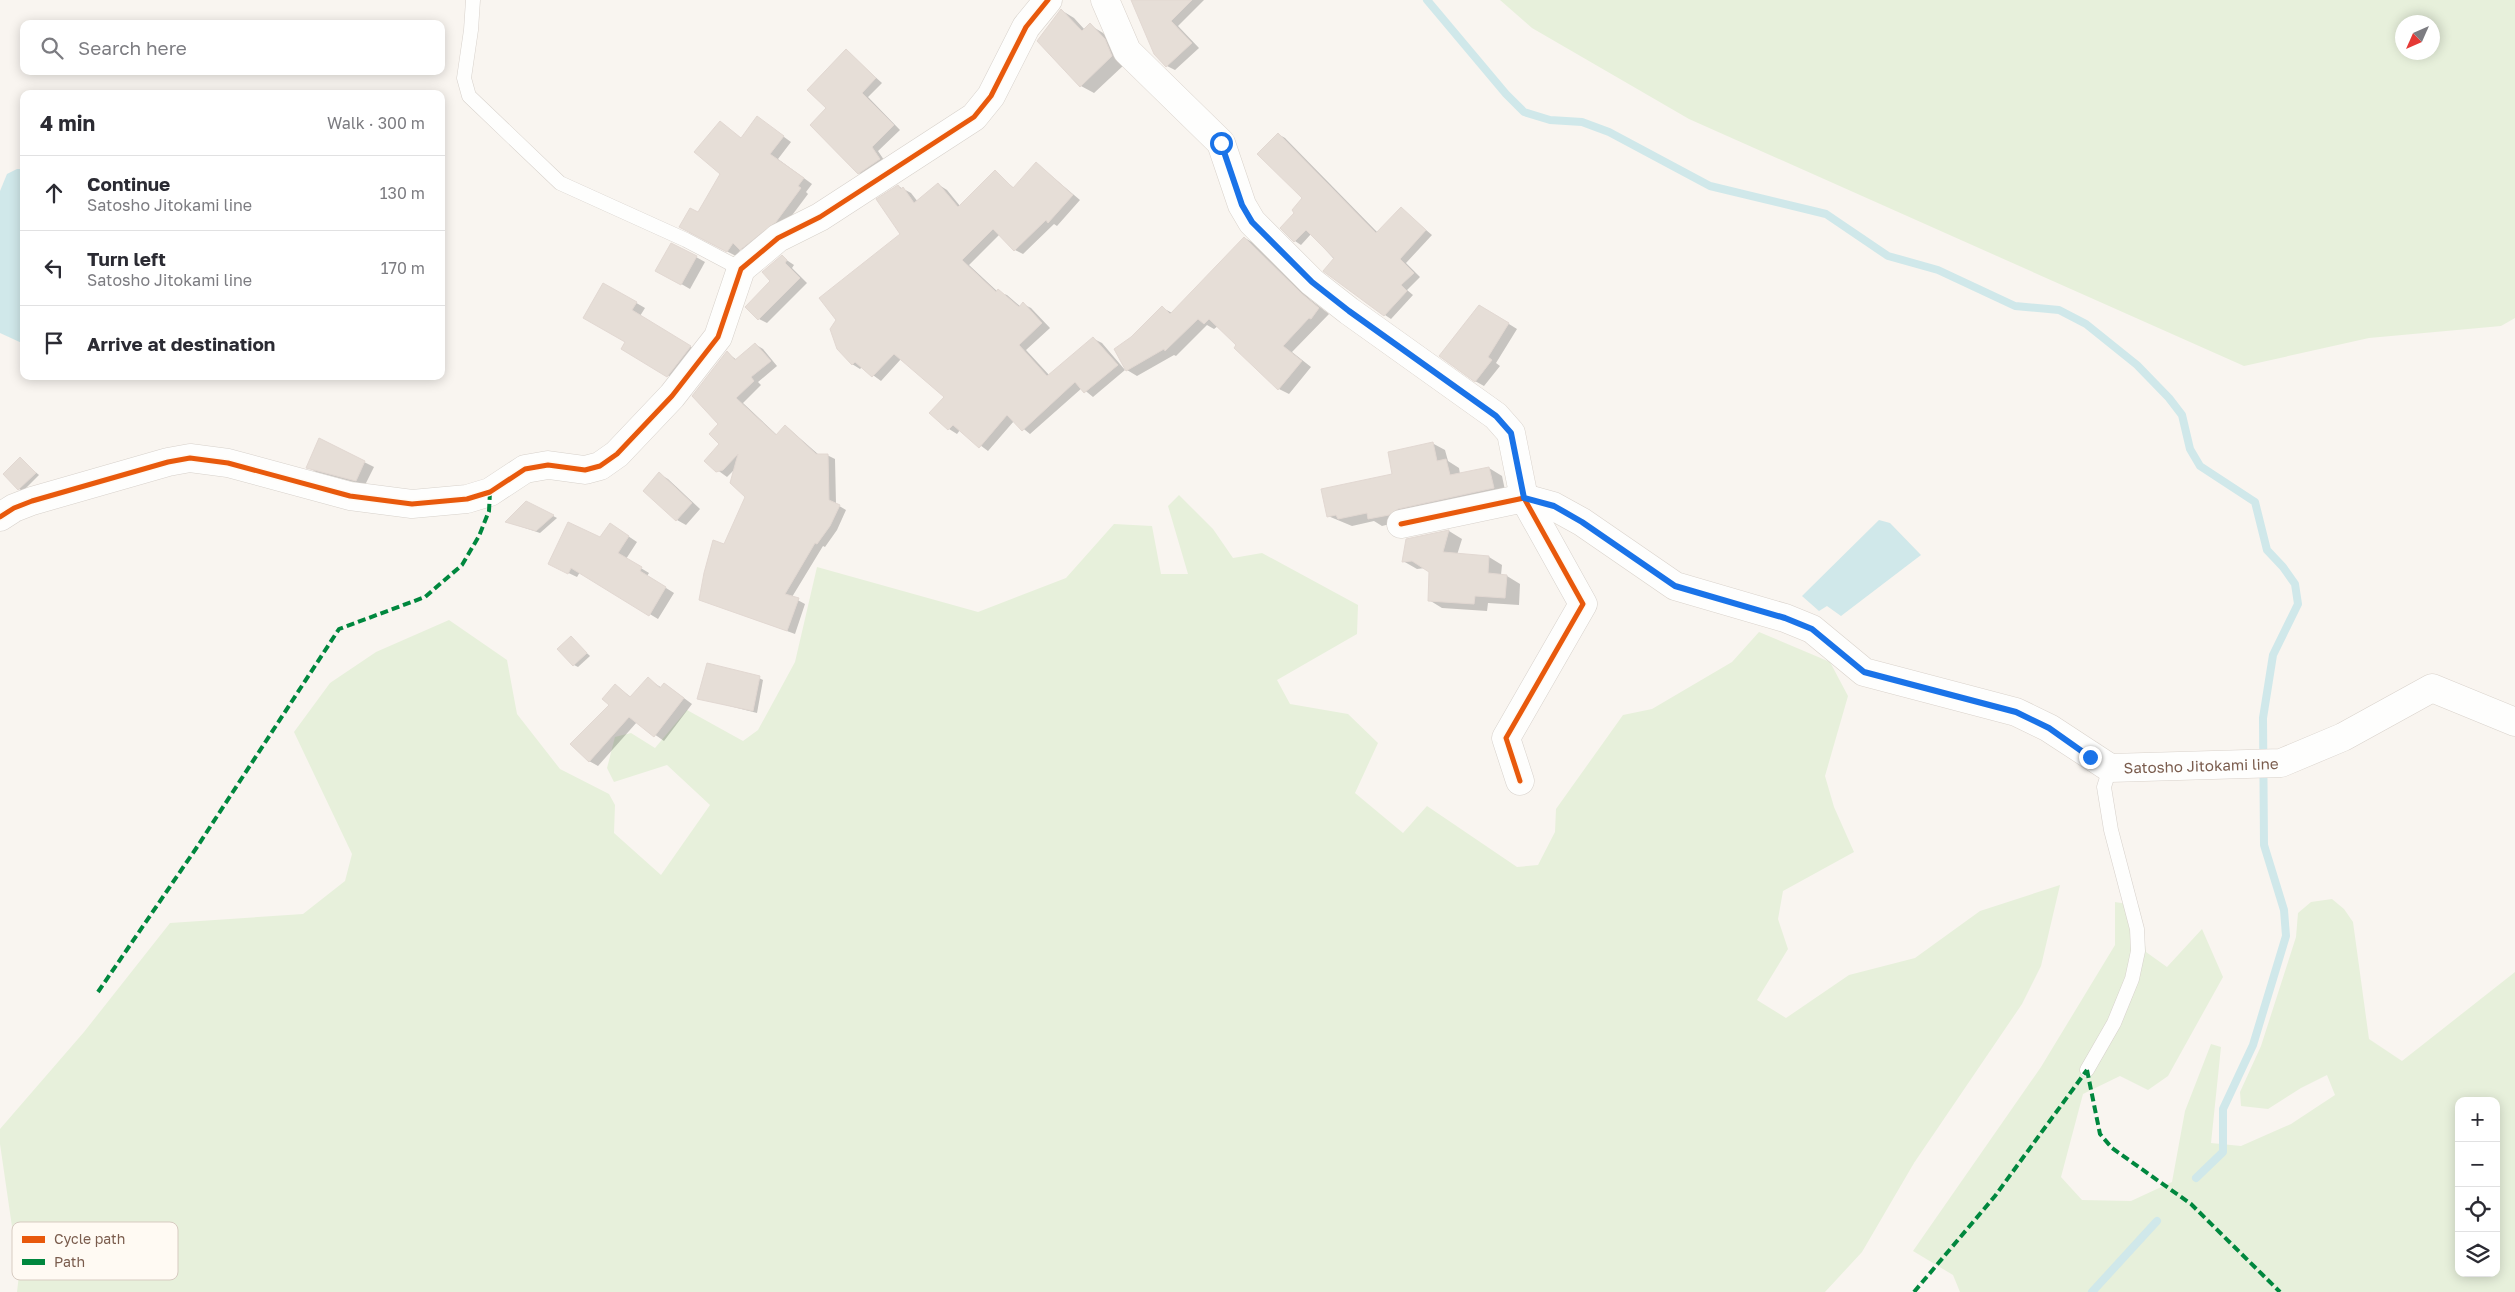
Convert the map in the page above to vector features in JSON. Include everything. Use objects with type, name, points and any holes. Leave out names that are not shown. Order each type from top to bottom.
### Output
[{"type":"main road","points":[[0,517],[14,508],[32,502],[168,462],[190,458],[228,463],[350,496],[412,504],[467,499],[490,492],[525,469],[548,465],[585,470],[600,466],[617,454],[672,396],[718,337],[741,268],[778,238],[820,217],[974,117],[991,96],[1026,27],[1048,0]]},
{"type":"main road","points":[[1105,0],[1127,51],[1221,143],[1242,205],[1252,222],[1312,282],[1349,311],[1496,416],[1511,433],[1524,498],[1583,604],[1506,738],[1520,781]]},
{"type":"main road","points":[[1402,524],[1524,498]]},
{"type":"main road","name":"Satosho Jitokami line","points":[[1524,498],[1554,506],[1582,522],[1675,586],[1785,618],[1812,629],[1864,672],[2016,712],[2049,728],[2090,757],[2110,768],[2281,762],[2343,737],[2432,688],[2515,722]]},
{"type":"lane","points":[[473,0],[464,78],[469,96],[560,183],[686,240],[741,268]]},
{"type":"lane","points":[[2087,1070],[2114,1023],[2132,979],[2138,951],[2137,929],[2111,830],[2104,786],[2110,768]]},
{"type":"green space","points":[[1500,0],[2515,0],[2515,318],[2501,326],[2369,338],[2244,366],[1689,119],[1532,28]]},
{"type":"green space","points":[[1179,495],[1213,529],[1233,558],[1262,553],[1358,605],[1357,634],[1277,680],[1290,704],[1348,714],[1378,743],[1355,793],[1403,833],[1427,806],[1517,867],[1538,865],[1555,832],[1556,809],[1623,715],[1652,709],[1732,662],[1759,632],[1830,662],[1848,696],[1825,776],[1834,807],[1854,852],[1783,891],[1778,919],[1788,949],[1757,1000],[1786,1018],[1849,975],[1915,958],[1980,911],[2060,885],[2041,966],[2022,1004],[1914,1163],[1862,1252],[1825,1292],[17,1292],[18,1280],[178,1280],[178,1222],[12,1222],[12,1227],[0,1144],[0,1129],[84,1032],[170,923],[303,914],[345,881],[352,854],[294,732],[330,683],[376,652],[449,620],[507,660],[517,714],[560,769],[609,794],[615,805],[614,833],[661,875],[710,805],[667,765],[614,782],[607,768],[615,737],[631,733],[655,748],[687,710],[743,741],[758,730],[795,662],[817,567],[978,612],[1066,578],[1114,524],[1152,526],[1161,574],[1188,574],[1168,506]]},
{"type":"green space","points":[[2332,899],[2344,909],[2353,922],[2369,1039],[2402,1061],[2515,972],[2515,1292],[1960,1292],[1953,1275],[1913,1251],[2041,1067],[2115,945],[2115,902],[2139,906],[2146,952],[2167,967],[2202,929],[2223,977],[2168,1076],[2148,1090],[2120,1076],[2083,1094],[2061,1177],[2082,1200],[2131,1201],[2172,1182],[2185,1111],[2211,1044],[2221,1047],[2211,1143],[2241,1146],[2291,1124],[2335,1095],[2327,1075],[2301,1088],[2268,1109],[2241,1106],[2240,1092],[2261,1046],[2296,937],[2298,913],[2311,902]]},
{"type":"water","points":[[20,169],[20,342],[0,333],[0,191],[7,174]]},
{"type":"water","points":[[1879,520],[1890,523],[1921,555],[1841,616],[1827,606],[1819,611],[1802,596]]},
{"type":"building","points":[[1131,0],[1192,0],[1171,21],[1192,43],[1166,67],[1154,54]]},
{"type":"building","points":[[1061,9],[1082,31],[1090,23],[1105,39],[1112,56],[1080,87],[1037,41]]},
{"type":"building","points":[[846,49],[876,78],[862,93],[894,125],[872,147],[880,159],[858,174],[810,125],[826,108],[807,90]]},
{"type":"building","points":[[757,116],[784,136],[770,154],[804,178],[798,186],[801,188],[776,222],[740,250],[733,243],[727,252],[679,227],[690,208],[698,212],[720,174],[694,152],[720,121],[741,138]]},
{"type":"building","points":[[1278,133],[1376,233],[1401,207],[1426,230],[1400,259],[1414,273],[1401,285],[1407,291],[1384,316],[1323,271],[1334,258],[1306,230],[1294,242],[1280,228],[1294,213],[1292,210],[1302,198],[1257,154]]},
{"type":"building","points":[[1036,162],[1073,195],[1048,223],[1046,220],[1014,251],[993,229],[962,260],[996,292],[998,289],[1019,307],[1023,302],[1042,323],[1019,345],[1047,376],[1093,337],[1118,365],[1084,393],[1075,382],[1022,431],[1007,415],[979,448],[953,425],[948,430],[929,413],[944,397],[894,354],[872,377],[855,362],[852,365],[837,349],[830,329],[836,320],[819,298],[900,234],[876,199],[898,185],[901,189],[903,187],[914,203],[938,183],[958,207],[995,170],[1013,188]]},
{"type":"building","points":[[1244,237],[1319,308],[1311,319],[1309,318],[1283,346],[1302,361],[1278,390],[1234,348],[1236,345],[1209,319],[1204,324],[1198,319],[1165,351],[1164,349],[1126,371],[1114,349],[1131,337],[1162,306],[1170,314]]},
{"type":"building","points":[[671,243],[697,256],[681,285],[655,271]]},
{"type":"building","points":[[782,255],[787,260],[785,263],[800,278],[758,320],[745,307],[770,281],[762,272]]},
{"type":"building","points":[[603,283],[637,302],[632,310],[691,346],[667,377],[621,349],[625,342],[583,318]]},
{"type":"building","points":[[1479,305],[1509,323],[1488,357],[1492,360],[1475,382],[1439,356]]},
{"type":"building","points":[[755,343],[771,361],[751,377],[754,381],[736,398],[776,435],[785,425],[816,454],[828,454],[829,500],[840,505],[830,526],[817,544],[815,543],[785,594],[799,598],[787,631],[699,600],[713,540],[724,544],[745,497],[730,483],[738,454],[723,470],[716,472],[704,461],[719,444],[709,434],[718,424],[692,396],[727,351],[735,360]]},
{"type":"building","points":[[319,438],[365,461],[356,481],[306,468]]},
{"type":"building","points":[[1433,442],[1437,461],[1446,459],[1450,475],[1489,467],[1494,488],[1398,509],[1389,515],[1368,519],[1367,513],[1338,519],[1336,515],[1327,517],[1321,489],[1392,474],[1388,452]]},
{"type":"building","points":[[20,457],[36,473],[18,490],[3,474]]},
{"type":"building","points":[[659,472],[692,503],[676,521],[643,491]]},
{"type":"building","points":[[526,501],[554,515],[536,531],[505,522]]},
{"type":"building","points":[[568,522],[600,537],[610,523],[629,536],[618,553],[642,567],[640,571],[666,587],[649,616],[571,568],[568,574],[548,564]]},
{"type":"building","points":[[1449,530],[1443,552],[1489,556],[1488,573],[1507,575],[1505,598],[1475,596],[1474,604],[1428,601],[1429,572],[1412,561],[1402,562],[1406,539]]},
{"type":"building","points":[[571,636],[587,653],[573,666],[557,649]]},
{"type":"building","points":[[707,663],[760,676],[753,711],[697,699]]},
{"type":"building","points":[[648,677],[660,688],[664,683],[684,698],[654,737],[629,717],[589,762],[570,744],[609,705],[602,699],[615,684],[630,697]]},
{"type":"waterway","points":[[1427,0],[1506,94],[1524,112],[1550,120],[1582,122],[1609,132],[1710,186],[1826,214],[1888,256],[1938,270],[2015,306],[2059,310],[2086,324],[2137,365],[2169,398],[2182,415],[2190,449],[2200,466],[2255,502],[2267,550],[2283,567],[2295,584],[2298,604],[2273,655],[2263,718],[2264,845],[2284,910],[2286,936],[2253,1045],[2223,1109],[2223,1152],[2196,1178]]},
{"type":"waterway","points":[[2092,1292],[2157,1221]]},
{"type":"marked path","points":[[98,992],[197,847],[339,629],[425,597],[462,565],[479,536],[489,511],[490,492]]},
{"type":"marked path","points":[[2087,1070],[2100,1134],[2112,1148],[2191,1204],[2280,1292]]},
{"type":"marked path","points":[[1914,1292],[1995,1196],[2087,1070]]},
{"type":"cycle path","points":[[0,517],[14,508],[32,501],[168,462],[190,458],[228,463],[350,496],[412,504],[467,499],[490,492],[525,469],[548,465],[585,470],[600,466],[617,454],[672,396],[718,337],[741,269],[778,238],[820,217],[974,117],[991,96],[1026,27],[1048,0]]},
{"type":"cycle path","points":[[1401,524],[1524,498],[1583,604],[1506,738],[1520,781]]},
{"type":"route","points":[[1221,143],[1242,205],[1252,222],[1312,282],[1349,311],[1496,416],[1511,433],[1524,498],[1554,506],[1582,522],[1675,586],[1785,618],[1812,629],[1864,672],[2016,712],[2049,728],[2090,757]]}]
